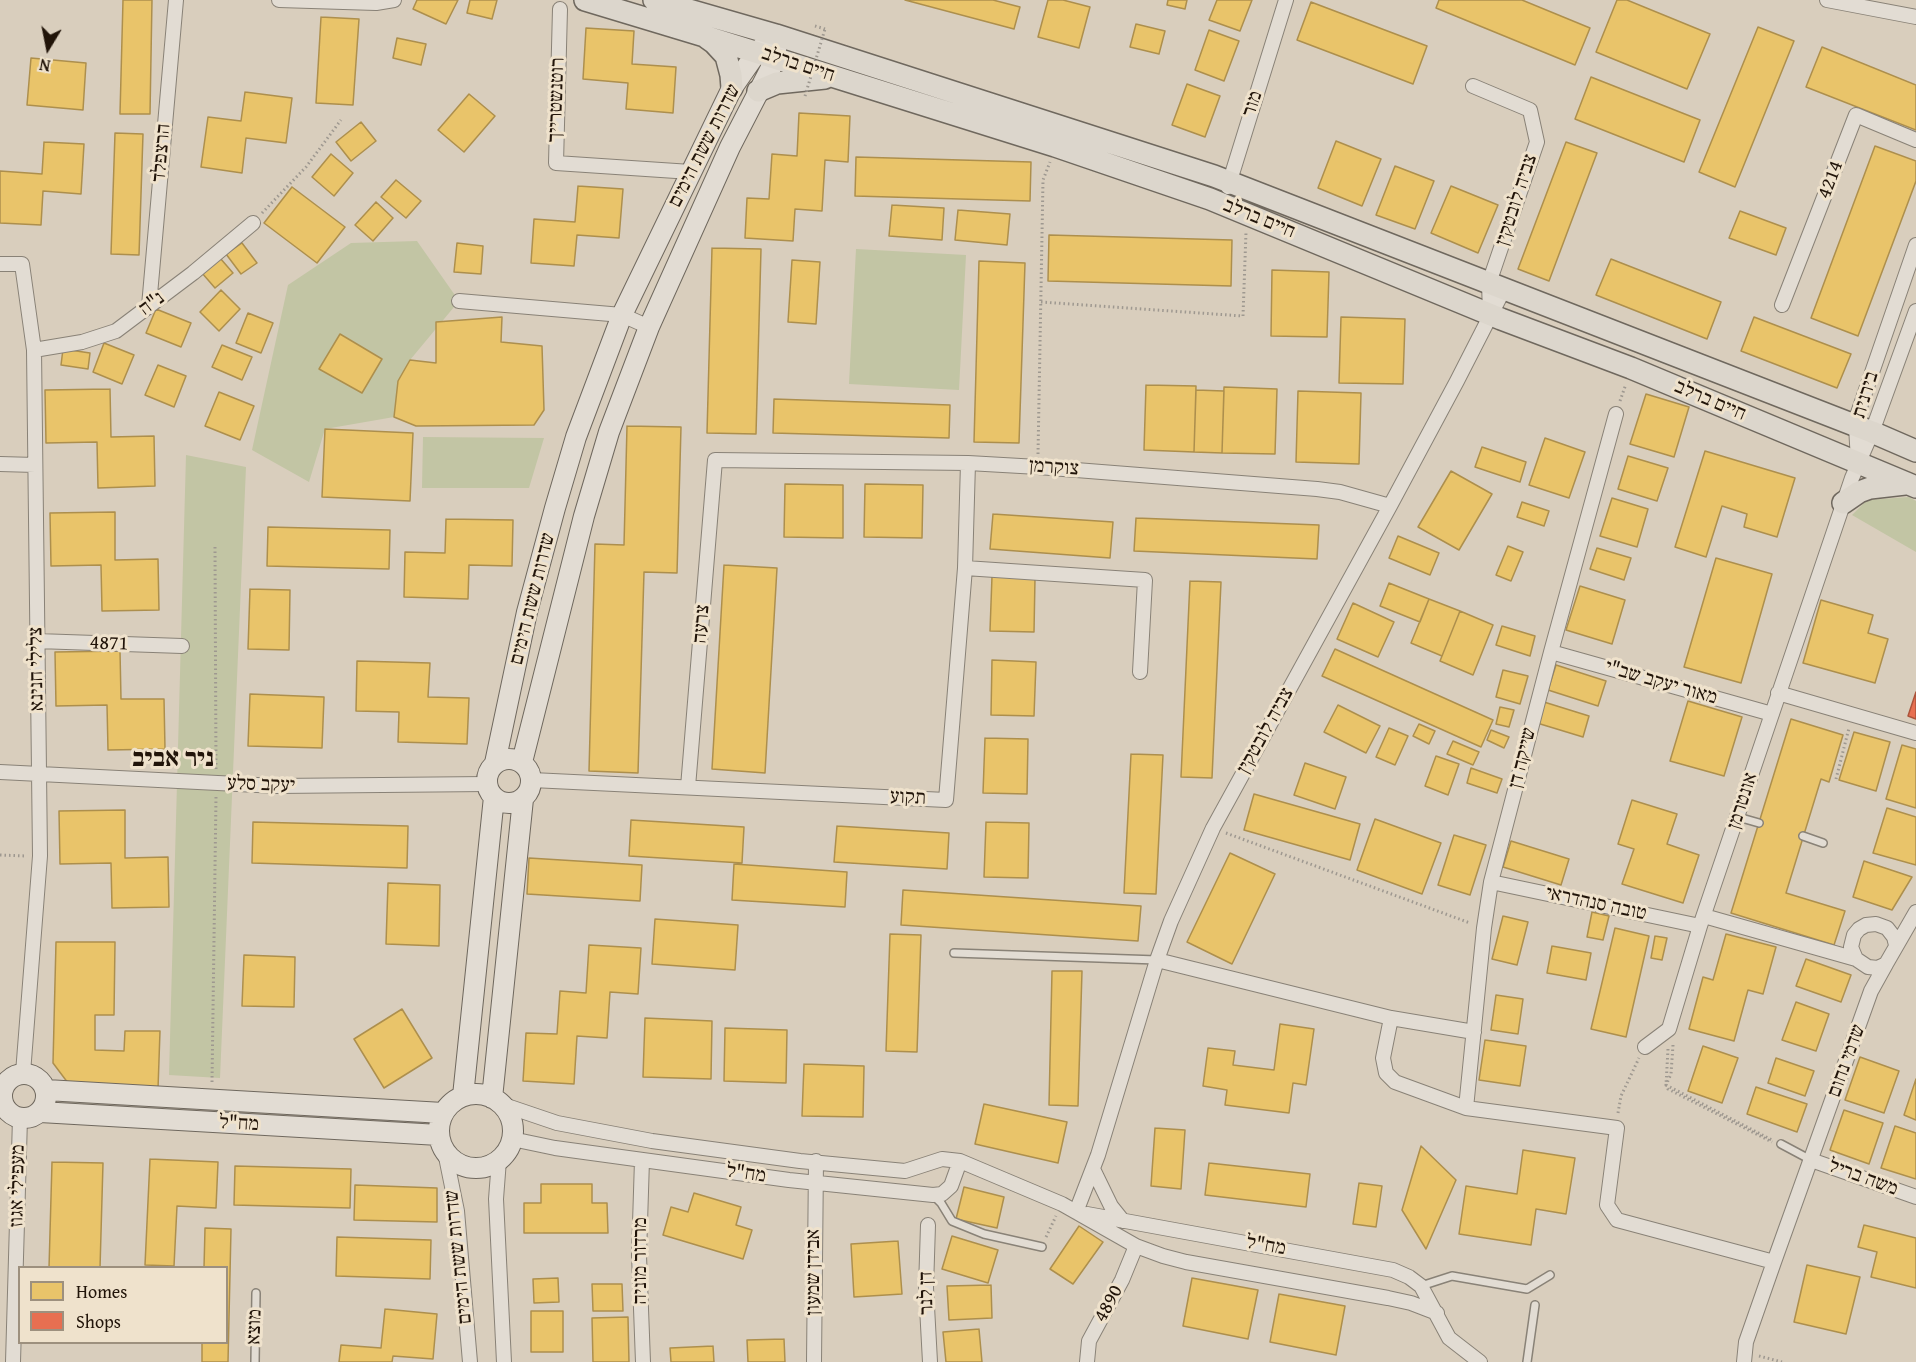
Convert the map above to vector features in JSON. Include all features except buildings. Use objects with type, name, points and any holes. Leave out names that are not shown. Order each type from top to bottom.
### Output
[{"type":"main road","name":"חיים ברלב","points":[[585,0],[701,34],[1055,146],[1240,211],[1490,314],[1631,368],[1912,485]]},
{"type":"main road","name":"חיים ברלב","points":[[654,0],[688,5],[1229,182],[1916,451]]},
{"type":"main road","points":[[701,34],[714,43],[726,56],[732,88]]},
{"type":"main road","points":[[758,91],[777,83],[836,78]]},
{"type":"main road","points":[[1843,503],[1858,492],[1870,488],[1884,485],[1912,485]]},
{"type":"street","name":"הרצפלד","points":[[149,306],[176,0]]},
{"type":"street","points":[[279,0],[376,3],[394,0]]},
{"type":"street","name":"מור","points":[[1240,211],[1230,205],[1229,182],[1286,0]]},
{"type":"street","points":[[1827,0],[1916,17]]},
{"type":"street","name":"רוטנשטרייך","points":[[560,9],[556,163],[692,172]]},
{"type":"street","name":"שדרות ששת הימים","points":[[522,762],[584,516],[609,432],[649,327],[730,147],[758,91],[767,55],[776,35]]},
{"type":"street","name":"שדרות ששת הימים","points":[[495,763],[527,612],[561,488],[576,437],[622,315],[732,88],[767,55]]},
{"type":"street","name":"צביה לובטקין","points":[[1076,1212],[1093,1169],[1157,960],[1171,921],[1213,828],[1390,506],[1490,314],[1536,142],[1530,110],[1473,86]]},
{"type":"street","name":"4214","points":[[1782,305],[1856,115],[1916,140]]},
{"type":"street","name":"נ\"ה","points":[[34,350],[82,342],[116,331],[253,223]]},
{"type":"street","name":"בירנית","points":[[1864,429],[1858,413],[1916,245]]},
{"type":"street","name":"צלילי חנינא","points":[[0,264],[22,264],[34,350],[40,856],[23,1073]]},
{"type":"street","points":[[459,301],[622,315],[649,327]]},
{"type":"street","name":"בירנית","points":[[1858,462],[1864,429],[1916,313]]},
{"type":"street","name":"שייקה דן","points":[[1466,1108],[1484,928],[1491,882],[1616,414]]},
{"type":"street","name":"צוקרמן","points":[[715,460],[968,463],[1038,467],[1317,489],[1340,492],[1390,506]]},
{"type":"street","name":"צרעה","points":[[688,787],[715,460]]},
{"type":"street","name":"אונטרמן","points":[[1671,1036],[1702,921],[1858,462]]},
{"type":"street","name":"תקוע","points":[[532,780],[945,800],[965,568],[968,463]]},
{"type":"street","points":[[0,464],[35,465]]},
{"type":"street","points":[[965,568],[1145,580],[1140,672]]},
{"type":"street","name":"4871","points":[[36,641],[182,646]]},
{"type":"street","name":"מאור יעקב שב\"י","points":[[1551,651],[1772,714]]},
{"type":"street","points":[[1778,693],[1916,733]]},
{"type":"street","points":[[463,1096],[490,791],[490,769],[495,763],[509,758],[522,762],[528,767],[532,780],[528,794],[523,799],[516,802],[501,802],[490,791]]},
{"type":"street","name":"יעקב סלע","points":[[0,772],[277,786],[490,791]]},
{"type":"street","points":[[497,1101],[523,799]]},
{"type":"street","name":"טובה סנהדראי","points":[[1491,882],[1702,921],[1856,959]]},
{"type":"street","name":"שדמי נחום","points":[[1744,1358],[1746,1342],[1871,991],[1896,945],[1912,929],[1916,912]]},
{"type":"street","points":[[1886,964],[1878,968],[1868,968],[1856,959],[1851,947],[1854,935],[1866,925],[1876,924],[1887,928],[1894,937],[1896,945]]},
{"type":"street","points":[[1157,960],[1391,1018],[1474,1032]]},
{"type":"street","points":[[1391,1018],[1383,1058],[1386,1073],[1395,1082],[1466,1108],[1617,1128],[1607,1205],[1617,1220],[1774,1262]]},
{"type":"street","points":[[1645,1047],[1671,1036]]},
{"type":"street","points":[[23,1073],[37,1077],[46,1090],[44,1106],[34,1116],[9,1114],[1,1098],[2,1085],[15,1075],[23,1073]]},
{"type":"street","name":"מח\"ל","points":[[46,1090],[443,1113]]},
{"type":"street","points":[[483,1095],[497,1101],[509,1114],[513,1126],[512,1139],[505,1154],[488,1166],[476,1168],[464,1167],[453,1161],[442,1144],[439,1124],[448,1106],[463,1096],[483,1095]]},
{"type":"street","name":"מח\"ל","points":[[497,1101],[557,1123],[652,1141],[905,1171],[942,1159],[960,1161],[1062,1204],[1136,1246],[1163,1256],[1411,1303],[1437,1313]]},
{"type":"street","name":"מח\"ל","points":[[40,1112],[442,1144]]},
{"type":"street","name":"מעפילי אגוז","points":[[9,1114],[13,1362]]},
{"type":"street","name":"מח\"ל","points":[[512,1139],[555,1148],[642,1160],[933,1196]]},
{"type":"street","name":"שדרות ששת הימים","points":[[442,1144],[457,1211],[470,1362]]},
{"type":"street","name":"שדרות ששת הימים","points":[[499,1160],[496,1199],[504,1362]]},
{"type":"street","name":"מרדור מוניה","points":[[642,1160],[639,1255],[643,1362]]},
{"type":"street","name":"משה בריל","points":[[1811,1160],[1916,1197]]},
{"type":"street","name":"אבידן שמעון","points":[[814,1362],[816,1161]]},
{"type":"street","points":[[933,1196],[942,1194],[951,1186],[960,1161]]},
{"type":"street","points":[[1093,1169],[1111,1206],[1123,1221]]},
{"type":"street","name":"מח\"ל","points":[[1076,1212],[1393,1270],[1409,1277],[1421,1286],[1449,1338],[1480,1362]]},
{"type":"street","name":"דן לנר","points":[[928,1225],[926,1288],[930,1362]]},
{"type":"street","name":"4890","points":[[1087,1362],[1089,1341],[1122,1280],[1136,1246]]},
{"type":"lane","points":[[1738,817],[1759,823]]},
{"type":"lane","points":[[1803,836],[1823,843]]},
{"type":"lane","points":[[954,953],[1157,960]]},
{"type":"lane","points":[[1781,1144],[1811,1160]]},
{"type":"lane","points":[[933,1196],[941,1203],[952,1221],[984,1234],[1042,1247]]},
{"type":"lane","points":[[1421,1286],[1452,1276],[1527,1288],[1551,1275]]},
{"type":"lane","name":"מוצא","points":[[255,1362],[256,1293]]},
{"type":"lane","points":[[1527,1362],[1535,1305]]},
{"type":"path","points":[[805,96],[825,29]]},
{"type":"path","points":[[253,223],[306,166],[341,120]]},
{"type":"path","points":[[1038,467],[1043,180],[1055,146]]},
{"type":"path","points":[[1041,302],[1243,316],[1240,211]]},
{"type":"path","points":[[1616,414],[1631,368]]},
{"type":"path","points":[[212,1100],[216,783],[215,547]]},
{"type":"path","points":[[1836,779],[1852,714]]},
{"type":"path","points":[[1213,828],[1484,928]]},
{"type":"path","points":[[0,855],[40,856]]},
{"type":"path","points":[[1671,1036],[1666,1085],[1668,1089],[1772,1143]]},
{"type":"path","points":[[1666,1085],[1671,1074],[1671,1036]]},
{"type":"path","points":[[1617,1128],[1621,1096],[1645,1047]]},
{"type":"path","points":[[1666,1085],[1781,1144]]},
{"type":"path","points":[[1042,1247],[1062,1204]]},
{"type":"path","points":[[1744,1358],[1782,1362]]},
{"type":"green space","points":[[417,241],[459,301],[410,360],[394,417],[325,429],[309,482],[252,450],[288,285],[351,243]]},
{"type":"green space","points":[[856,249],[966,255],[959,390],[849,384]]},
{"type":"green space","points":[[423,437],[544,438],[529,488],[422,488]]},
{"type":"green space","points":[[186,455],[246,467],[220,1078],[169,1075]]},
{"type":"green space","points":[[1909,497],[1916,501],[1916,552],[1852,515],[1867,500]]},
{"type":"district","name":"ניר אביב","points":[[173,759]]}]
